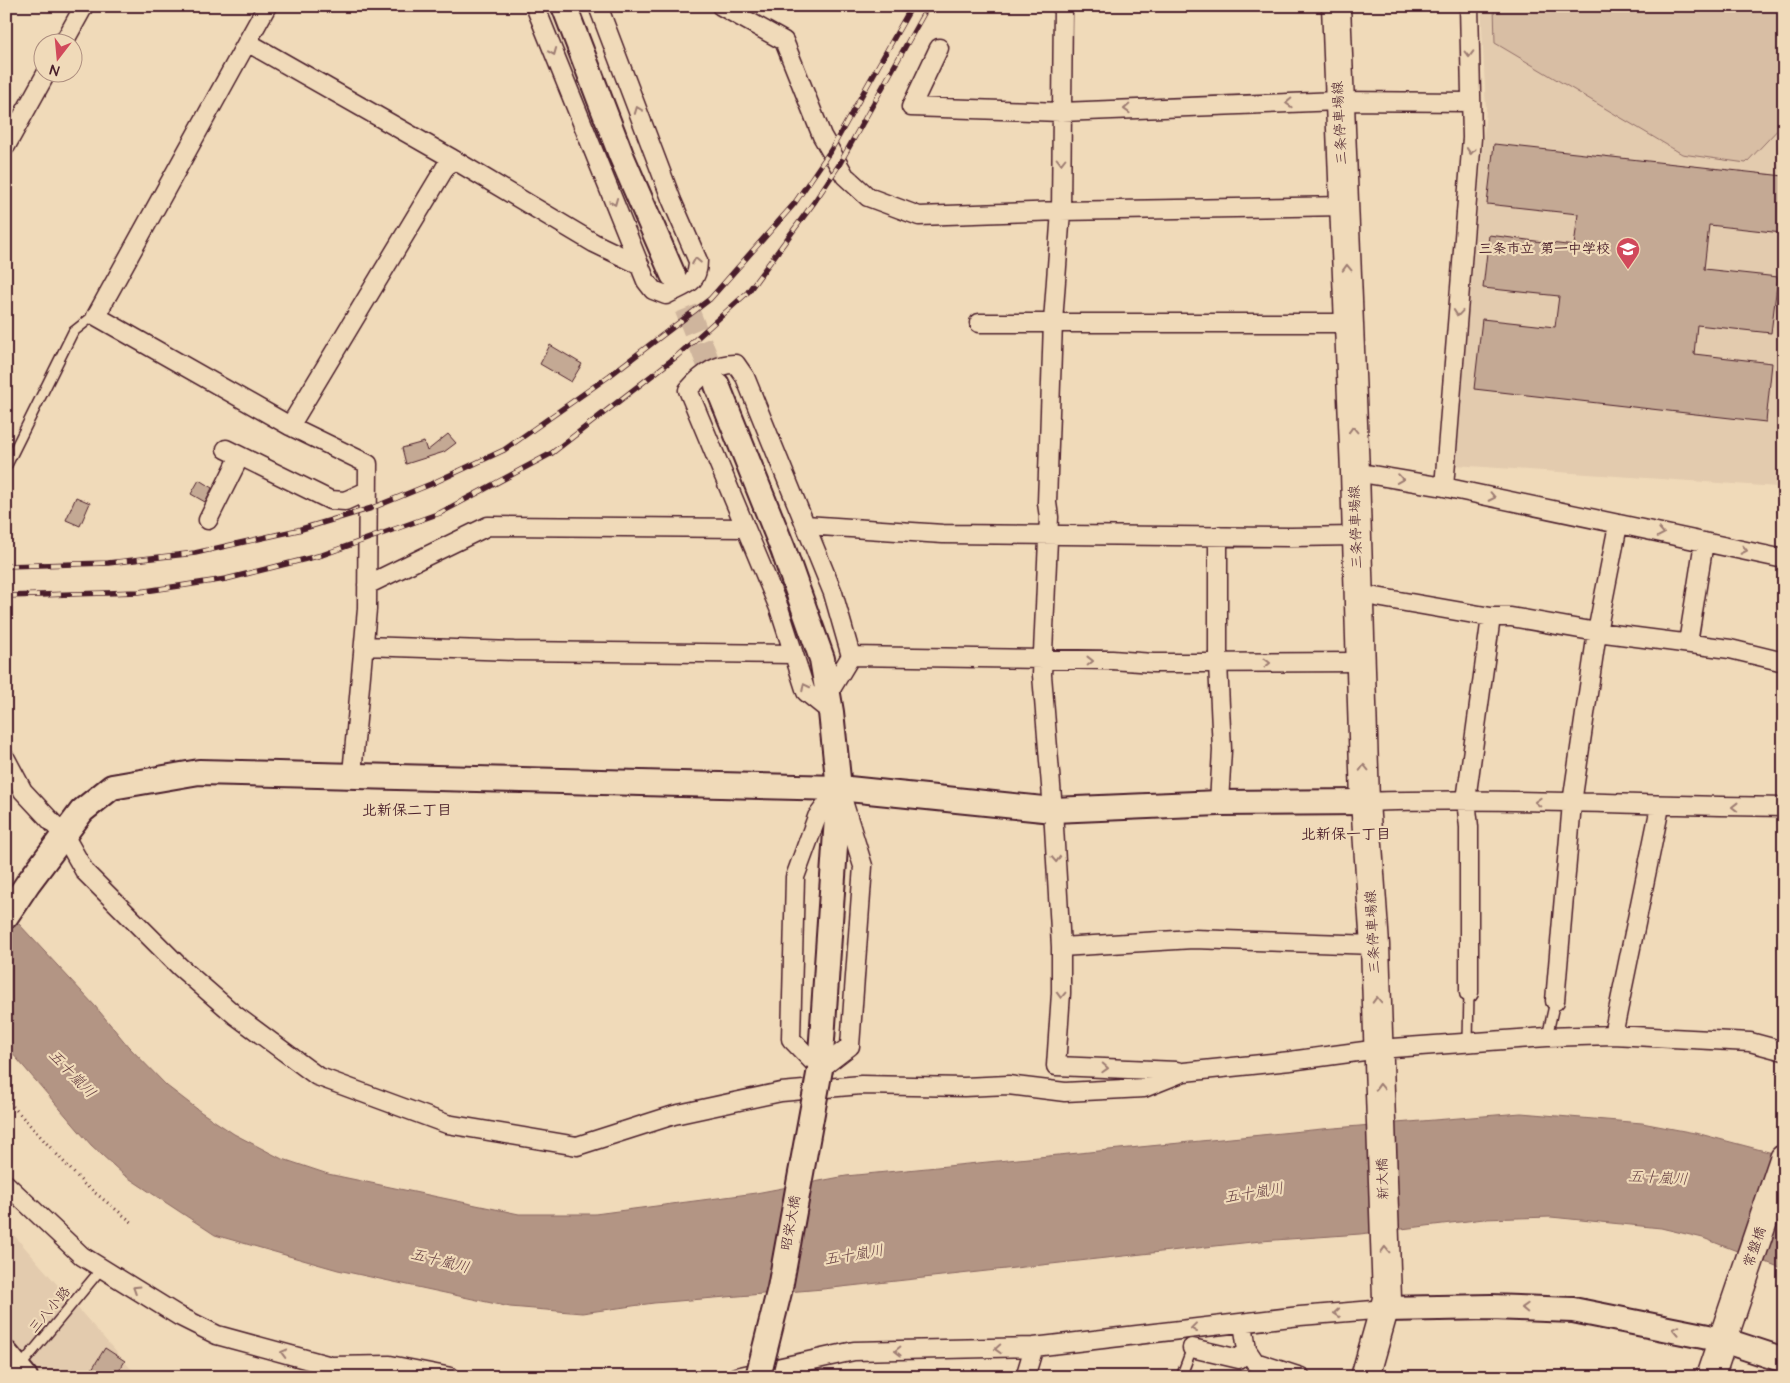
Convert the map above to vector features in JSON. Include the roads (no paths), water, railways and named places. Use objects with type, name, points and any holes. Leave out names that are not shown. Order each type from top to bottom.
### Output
[{"type":"main road","name":"三条停車場線","points":[[1336,6],[1338,101],[1345,206],[1355,472],[1365,802],[1375,944],[1379,1055]]},
{"type":"main road","name":"新大橋","points":[[1365,1377],[1386,1304],[1379,1055]]},
{"type":"main road","name":"常盤橋","points":[[1710,1377],[1784,1159]]},
{"type":"street","points":[[70,32],[84,6]]},
{"type":"street","points":[[267,6],[96,316],[290,426],[368,464],[367,586],[364,646],[352,774]]},
{"type":"street","points":[[535,6],[646,281],[653,290],[666,295],[694,281],[698,272],[698,261],[672,201],[598,6]]},
{"type":"street","points":[[564,6],[621,155],[673,275]]},
{"type":"street","points":[[721,6],[784,41],[822,136],[845,176],[868,197],[919,216],[1061,210],[1345,206]]},
{"type":"street","points":[[1063,6],[1061,210],[1053,322],[1048,533],[1042,660],[1061,947],[1061,993],[1056,1066],[1184,1072],[1290,1061],[1379,1055],[1468,1041],[1613,1035],[1750,1042],[1784,1050]]},
{"type":"street","points":[[1444,487],[1472,138],[1469,6]]},
{"type":"street","points":[[248,42],[451,158],[594,243],[640,265]]},
{"type":"street","points":[[939,48],[911,107],[1062,112],[1338,101],[1470,102]]},
{"type":"street","points":[[6,146],[41,82]]},
{"type":"street","points":[[290,426],[451,158]]},
{"type":"street","points":[[980,323],[1349,323]]},
{"type":"street","points":[[724,364],[736,364],[745,377],[833,593],[851,656],[829,703],[806,692],[792,654],[779,608],[688,390],[697,380],[724,364]]},
{"type":"street","name":"昭栄大橋","points":[[717,385],[783,549],[822,659],[839,788],[820,1069],[780,1288],[758,1377]]},
{"type":"street","points":[[208,520],[233,452],[330,500],[345,501],[367,491]]},
{"type":"street","points":[[1355,472],[1444,487],[1784,559]]},
{"type":"street","points":[[805,525],[943,534],[1048,533],[1356,536]]},
{"type":"street","points":[[1555,1001],[1572,803],[1596,632],[1618,525]]},
{"type":"street","points":[[367,586],[488,526],[745,528]]},
{"type":"street","points":[[1218,536],[1218,663],[1222,750],[1219,803]]},
{"type":"street","points":[[1688,643],[1704,542]]},
{"type":"street","points":[[1359,594],[1491,617],[1511,617],[1596,632],[1730,649],[1784,662]]},
{"type":"street","points":[[1469,994],[1469,827],[1466,800],[1491,617]]},
{"type":"street","points":[[364,646],[514,651],[792,654]]},
{"type":"street","points":[[851,656],[1218,663],[1360,662]]},
{"type":"street","points":[[6,759],[22,792],[64,835],[85,872],[180,967],[235,1015],[317,1076],[447,1124],[577,1146],[674,1115],[781,1092],[861,1085],[964,1087],[1008,1085],[1065,1092],[1144,1088],[1184,1072]]},
{"type":"street","points":[[6,916],[28,883],[82,811],[112,786],[199,772],[352,774],[839,788],[1053,810],[1219,803],[1466,800],[1660,806],[1784,807]]},
{"type":"street","points":[[820,1069],[791,1039],[796,877],[817,817],[839,788]]},
{"type":"street","points":[[1613,1035],[1660,806]]},
{"type":"street","points":[[1061,947],[1192,939],[1375,944]]},
{"type":"street","points":[[6,1184],[82,1256],[179,1316],[217,1335],[329,1371],[390,1365],[451,1377]]},
{"type":"street","points":[[736,1377],[854,1351],[1034,1347],[1386,1304],[1573,1310],[1724,1337],[1784,1360]]},
{"type":"street","points":[[1242,1323],[1247,1350],[1255,1362],[1294,1376]]},
{"type":"street","points":[[1024,1377],[1034,1347]]},
{"type":"street","points":[[1192,1348],[1239,1359],[1247,1350]]},
{"type":"lane","points":[[6,467],[73,332],[97,313]]},
{"type":"lane","points":[[1468,1041],[1469,994]]},
{"type":"lane","points":[[1546,1037],[1555,1001]]},
{"type":"lane","name":"三八小路","points":[[16,1366],[102,1268]]},
{"type":"lane","points":[[1181,1377],[1192,1348]]},
{"type":"water","name":"五十嵐川","points":[[6,910],[95,1006],[128,1046],[167,1086],[234,1134],[280,1158],[328,1174],[519,1214],[595,1214],[756,1193],[846,1176],[1322,1129],[1521,1113],[1642,1123],[1700,1134],[1784,1156],[1784,1269],[1703,1238],[1661,1228],[1551,1217],[1484,1219],[1360,1234],[1261,1241],[823,1289],[654,1303],[582,1313],[510,1307],[338,1270],[215,1235],[124,1175],[91,1145],[6,1046]]},
{"type":"tunnel","points":[[673,275],[717,385]]},
{"type":"railway","points":[[6,566],[108,563],[195,553],[298,530],[372,508],[431,484],[504,450],[609,376],[710,299],[794,204],[831,150],[912,6]]},
{"type":"railway","points":[[6,596],[139,592],[226,579],[322,555],[440,513],[552,453],[677,356],[748,292],[839,165],[928,6]]},
{"type":"place","name":"三条市立 第一中学校","points":[[1628,270]]},
{"type":"district","name":"北新保二丁目","points":[[407,810]]},
{"type":"district","name":"北新保一丁目","points":[[1346,834]]}]
